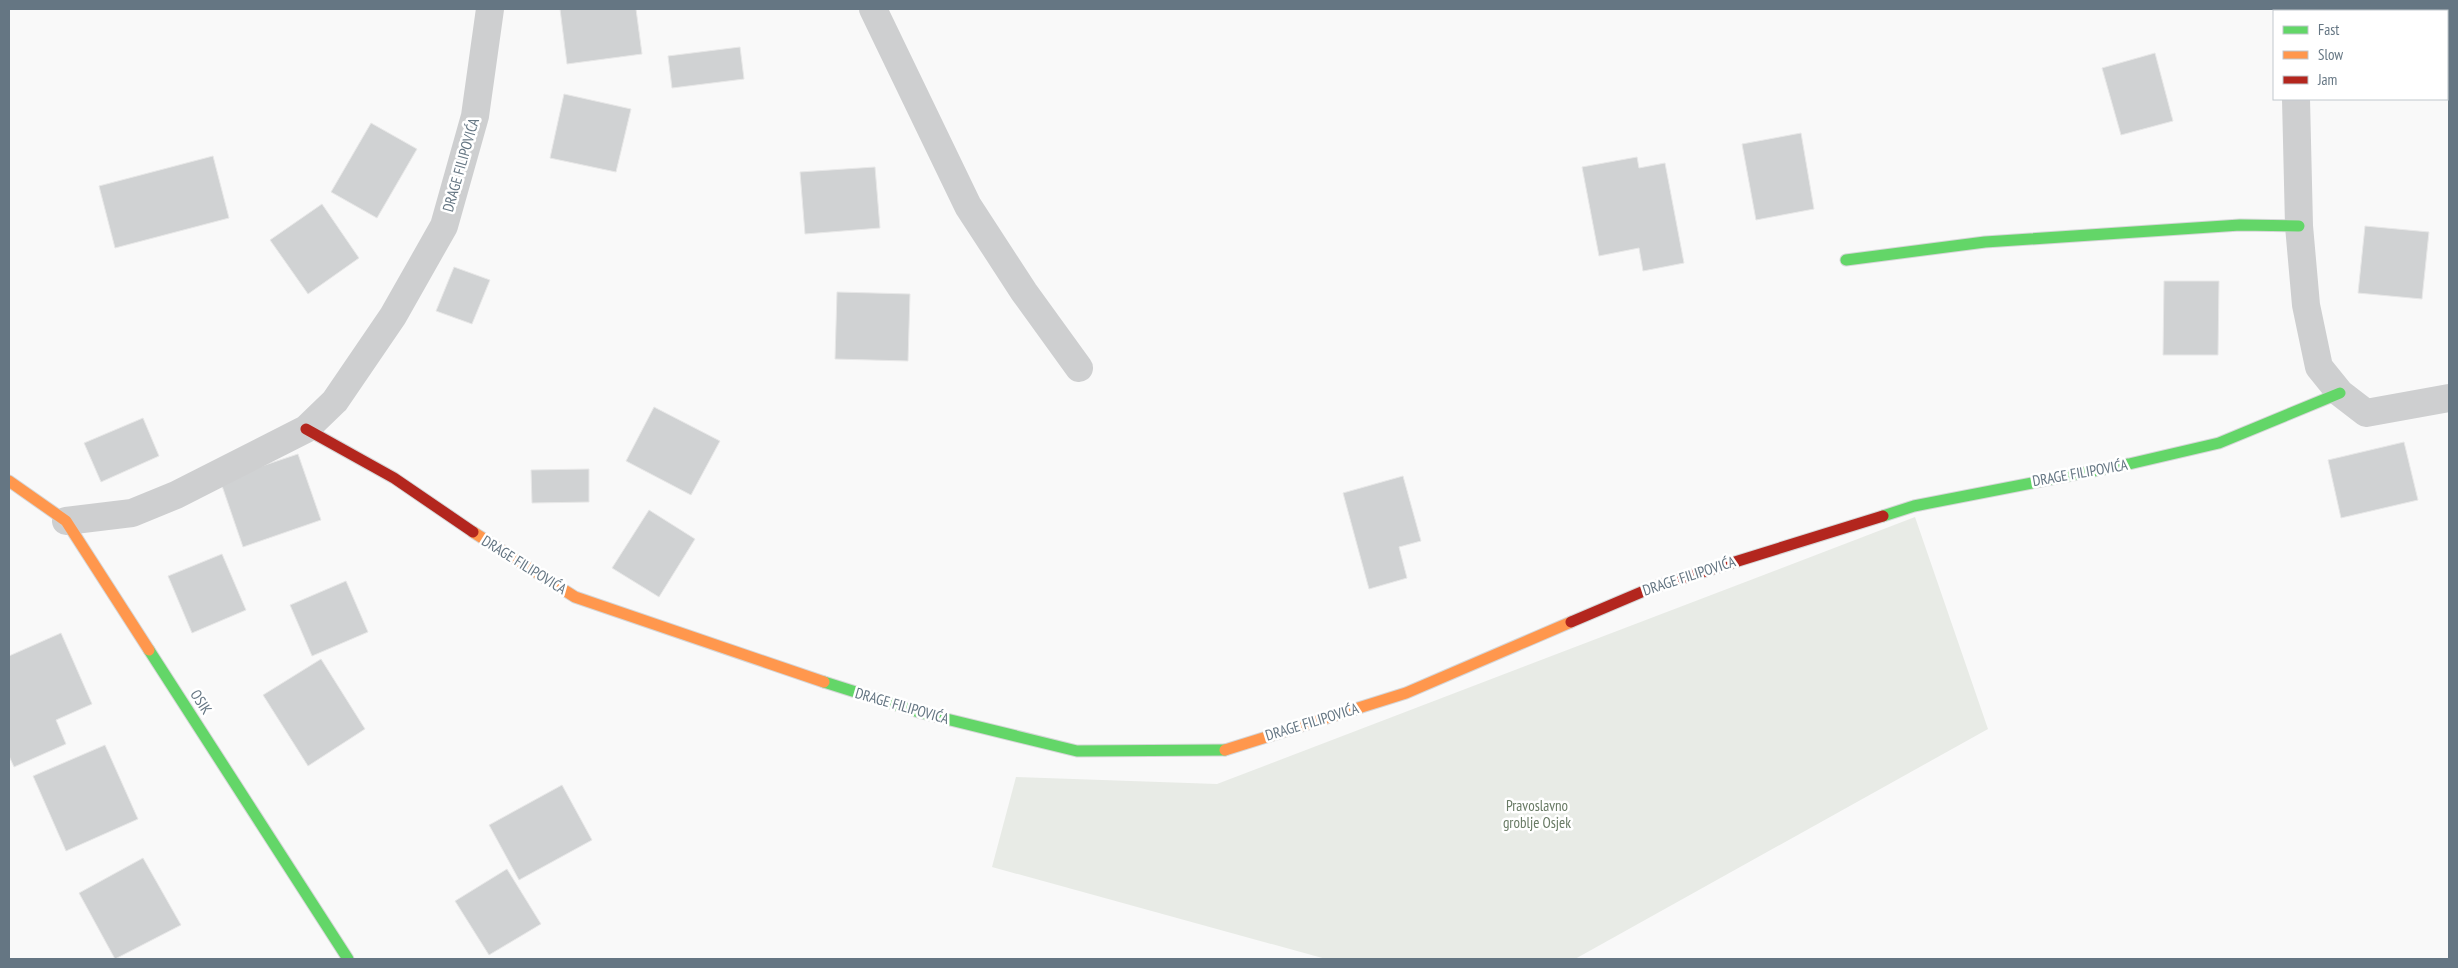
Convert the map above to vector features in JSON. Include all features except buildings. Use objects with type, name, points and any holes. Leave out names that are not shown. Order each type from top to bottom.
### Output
[{"type":"street","name":"DRAGE FILIPOVIĆA","points":[[66,521],[132,513],[217,475],[306,429],[335,401],[394,316],[444,226],[475,116],[490,9]]},
{"type":"street","points":[[873,9],[968,206],[1024,292],[1079,368]]},
{"type":"street","points":[[2296,100],[2299,226],[2306,305],[2319,367],[2340,393],[2366,413],[2449,398]]},
{"type":"street","points":[[1846,260],[1985,242],[2240,225],[2299,226]]},
{"type":"street","name":"DRAGE FILIPOVIĆA","points":[[306,429],[394,478],[485,540],[583,600],[796,673],[922,713],[1077,751],[1225,750],[1406,693],[1651,588],[1914,506],[2028,482],[2129,464],[2219,443],[2340,393]]},
{"type":"street","name":"OSIK","points":[[9,481],[66,521],[348,959]]},
{"type":"green space","name":"Pravoslavno groblje Osjek","points":[[1915,517],[1988,729],[1575,959],[1326,959],[992,867],[1016,777],[1217,784]]},
{"type":"traffic: fast","points":[[1846,260],[1985,242],[2240,225],[2299,226]]},
{"type":"traffic: fast","points":[[1883,516],[1914,506],[2129,464],[2219,443],[2340,393]]},
{"type":"traffic: fast","points":[[149,650],[348,959]]},
{"type":"traffic: fast","points":[[824,682],[922,713],[1077,751],[1225,750]]},
{"type":"traffic: slow","points":[[9,481],[66,521],[149,650]]},
{"type":"traffic: slow","points":[[473,532],[575,597],[824,682]]},
{"type":"traffic: slow","points":[[1225,750],[1406,693],[1571,622]]},
{"type":"traffic: jam","points":[[306,429],[394,478],[473,532]]},
{"type":"traffic: jam","points":[[1571,622],[1651,588],[1883,516]]}]
